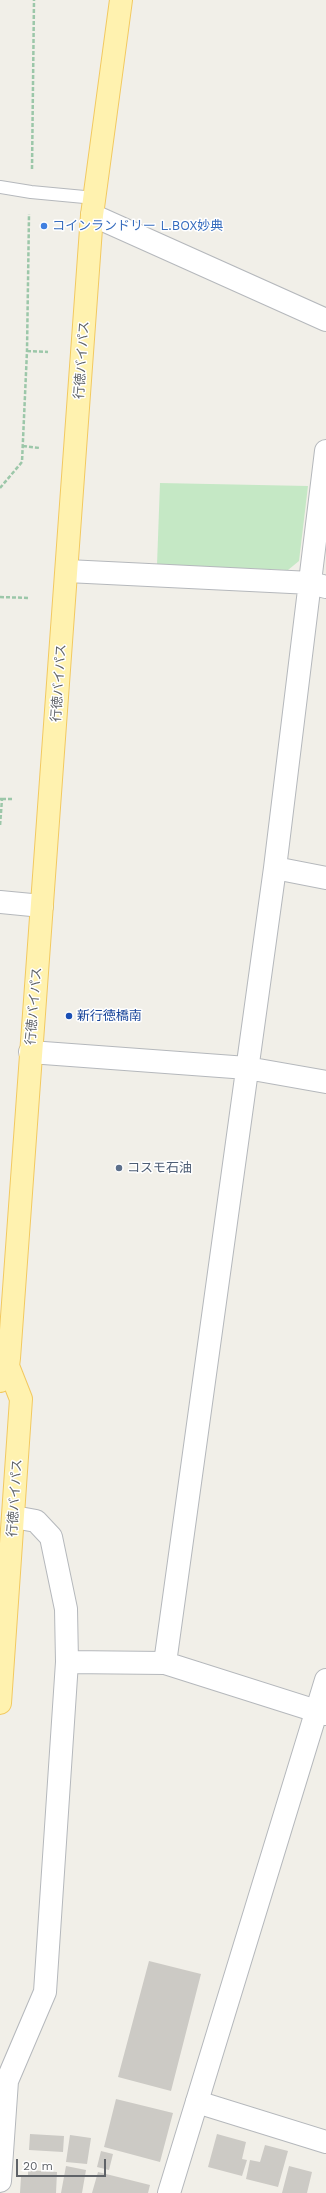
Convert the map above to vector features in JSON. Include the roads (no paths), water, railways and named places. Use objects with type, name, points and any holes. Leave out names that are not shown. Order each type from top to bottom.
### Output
[{"type":"main road","name":"行徳バイパス","points":[[0,1703],[14,1518],[21,1399],[4,1374],[68,571],[93,207],[121,0]]},
{"type":"street","points":[[93,207],[326,320]]},
{"type":"street","points":[[165,1663],[274,868],[318,585],[326,452]]},
{"type":"street","points":[[68,571],[318,585]]},
{"type":"street","points":[[274,868],[326,878]]},
{"type":"street","points":[[0,902],[42,906]]},
{"type":"street","points":[[30,1052],[247,1068],[326,1082]]},
{"type":"street","points":[[0,2181],[7,2081],[45,1992],[67,1662],[66,1609],[51,1537],[36,1521],[14,1518]]},
{"type":"street","points":[[67,1662],[165,1663],[322,1713]]},
{"type":"street","points":[[169,2193],[322,1713],[326,1680]]},
{"type":"street","points":[[197,2102],[326,2142]]},
{"type":"lane","points":[[0,187],[31,192],[93,207]]},
{"type":"place","name":"コインランドリー L.BOX妙典","points":[[44,226]]},
{"type":"place","name":"新行徳橋南","points":[[69,1016]]},
{"type":"place","name":"コスモ石油","points":[[119,1168]]}]
